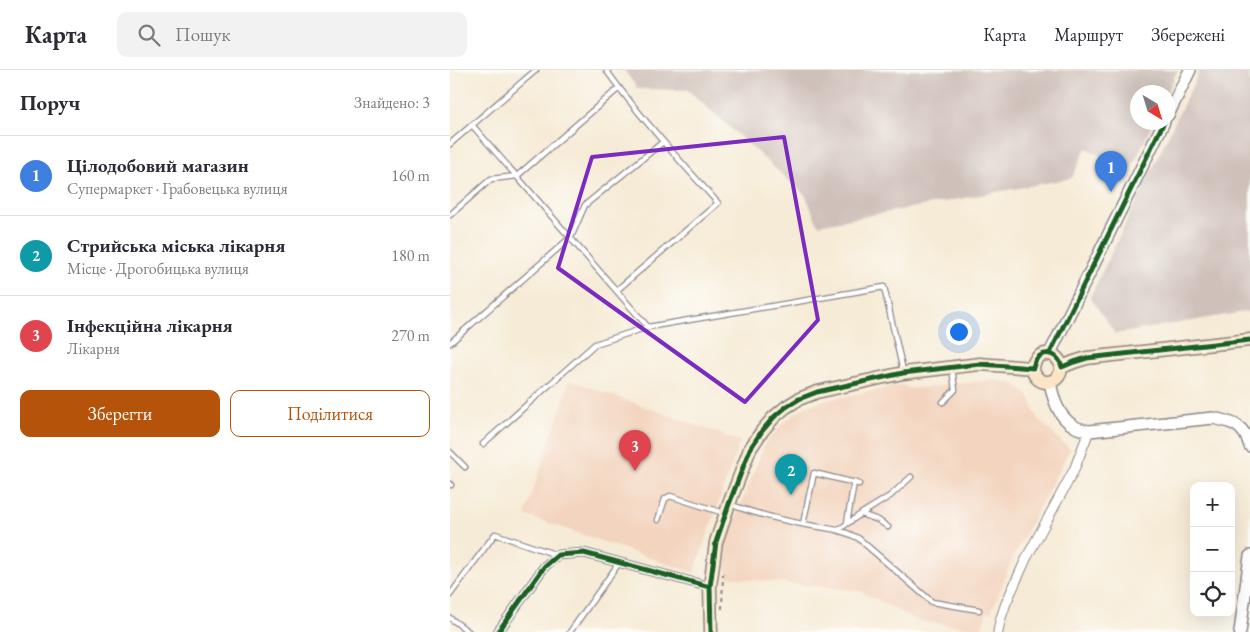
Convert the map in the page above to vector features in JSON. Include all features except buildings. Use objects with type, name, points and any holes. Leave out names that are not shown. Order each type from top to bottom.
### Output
[{"type":"main road","points":[[1062,367],[1088,358],[1250,340]]},
{"type":"main road","points":[[1045,353],[1050,353],[1058,358],[1062,367],[1059,377],[1050,382],[1045,382],[1037,377],[1033,368],[1040,355],[1045,353]]},
{"type":"main road","points":[[711,632],[710,587],[716,542],[750,450],[774,417],[799,399],[818,392],[903,372],[980,364],[1033,368]]},
{"type":"street","points":[[1175,101],[1190,70]]},
{"type":"street","points":[[1050,353],[1160,130]]},
{"type":"street","points":[[1050,382],[1054,400],[1064,417],[1074,426],[1089,431],[1213,418],[1227,420],[1242,429],[1250,446]]},
{"type":"street","points":[[998,632],[1006,603],[1027,557],[1074,470],[1089,431]]},
{"type":"street","points":[[498,632],[544,567],[558,555],[584,553],[710,587]]},
{"type":"street","points":[[1240,632],[1250,556]]},
{"type":"lane","points":[[450,144],[536,70]]},
{"type":"lane","points":[[606,70],[663,142],[718,203],[617,290]]},
{"type":"lane","points":[[450,215],[491,180],[517,176],[619,88]]},
{"type":"lane","points":[[472,125],[648,327]]},
{"type":"lane","points":[[450,343],[571,238],[585,205],[663,142]]},
{"type":"lane","points":[[483,444],[595,344],[648,327],[884,287],[903,372]]},
{"type":"lane","points":[[943,402],[955,390],[952,367]]},
{"type":"lane","points":[[450,452],[465,466]]},
{"type":"lane","points":[[803,524],[814,473],[856,483],[846,532]]},
{"type":"lane","points":[[838,530],[890,496],[911,477]]},
{"type":"lane","points":[[658,520],[665,500],[670,496],[846,532],[858,538],[932,602],[979,610]]},
{"type":"lane","points":[[861,514],[878,520],[888,527]]},
{"type":"lane","points":[[450,596],[495,534],[558,555]]},
{"type":"lane","points":[[570,632],[620,562]]},
{"type":"lane","points":[[450,618],[469,632]]},
{"type":"path","points":[[722,613],[723,574]]},
{"type":"highlighted area","points":[[784,137],[818,320],[745,402],[558,268],[592,157]]},
{"type":"shaded area","points":[[624,70],[1178,70],[1170,85],[1130,85],[1130,130],[1150,130],[1130,171],[1086,148],[1072,178],[818,225],[806,196],[688,90],[638,89]]},
{"type":"shaded area","points":[[1200,70],[1250,70],[1250,311],[1115,334],[1090,297],[1171,130],[1175,130],[1175,122]]},
{"type":"shaded area","points":[[570,380],[740,441],[694,573],[525,515]]},
{"type":"shaded area","points":[[992,380],[1011,383],[1029,396],[1037,418],[1070,449],[1014,555],[991,613],[987,612],[982,629],[918,621],[860,591],[726,577],[726,544],[765,443],[784,422],[803,408],[821,401],[903,385],[911,389]]},
{"type":"cycle path","points":[[1050,353],[1160,130]]},
{"type":"cycle path","points":[[711,632],[710,587],[716,542],[729,504],[750,449],[774,417],[799,399],[817,392],[903,373],[980,364],[1033,368],[1038,357],[1047,354],[1056,357],[1062,367],[1087,358],[1250,340]]},
{"type":"cycle path","points":[[498,632],[544,567],[558,555],[584,553],[710,587]]},
{"type":"place","name":"Цілодобовий магазин","points":[[1111,192]]},
{"type":"place","name":"Інфекційна лікарня","points":[[635,471]]},
{"type":"place","name":"Стрийська міська лікарня","points":[[791,495]]}]
